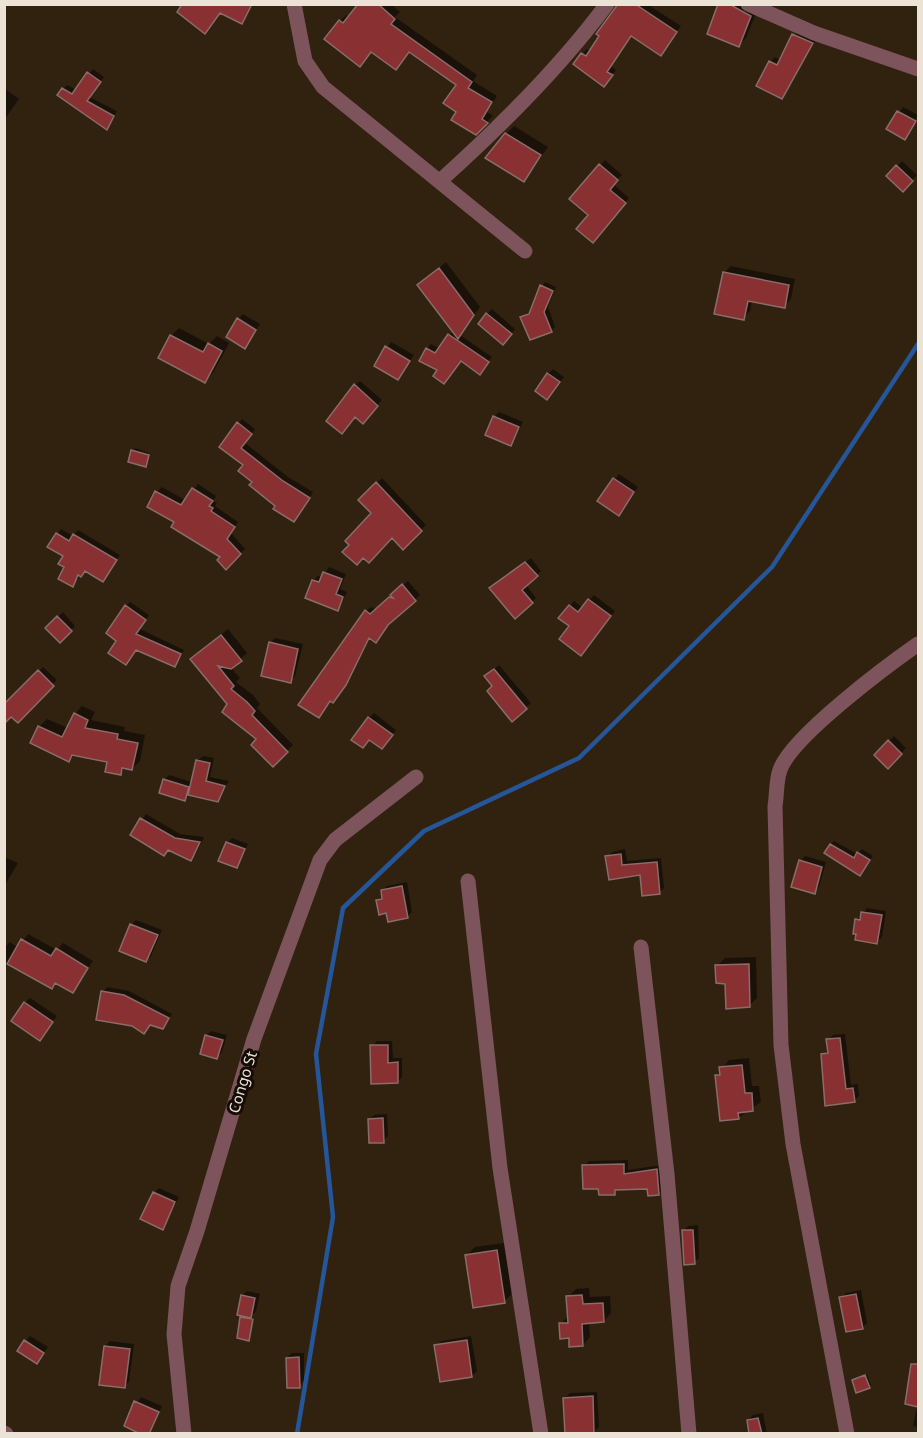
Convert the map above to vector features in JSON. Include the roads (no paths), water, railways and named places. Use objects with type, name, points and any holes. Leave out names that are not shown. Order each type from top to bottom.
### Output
[{"type":"street","points":[[294,4],[304,61],[323,87],[525,251]]},
{"type":"street","points":[[440,181],[496,131],[586,33],[607,4]]},
{"type":"street","points":[[748,4],[814,33],[918,69]]},
{"type":"street","points":[[847,1434],[793,1144],[781,1045],[775,806],[780,769],[792,751],[851,696],[918,644]]},
{"type":"street","name":"Congo St","points":[[184,1434],[174,1334],[178,1286],[197,1231],[254,1039],[320,860],[335,840],[416,777]]},
{"type":"street","points":[[468,881],[500,1168],[541,1434]]},
{"type":"street","points":[[641,947],[667,1174],[689,1434]]},
{"type":"waterway","points":[[297,1434],[333,1217],[316,1054],[343,908],[424,831],[579,758],[772,567],[918,344]]}]
